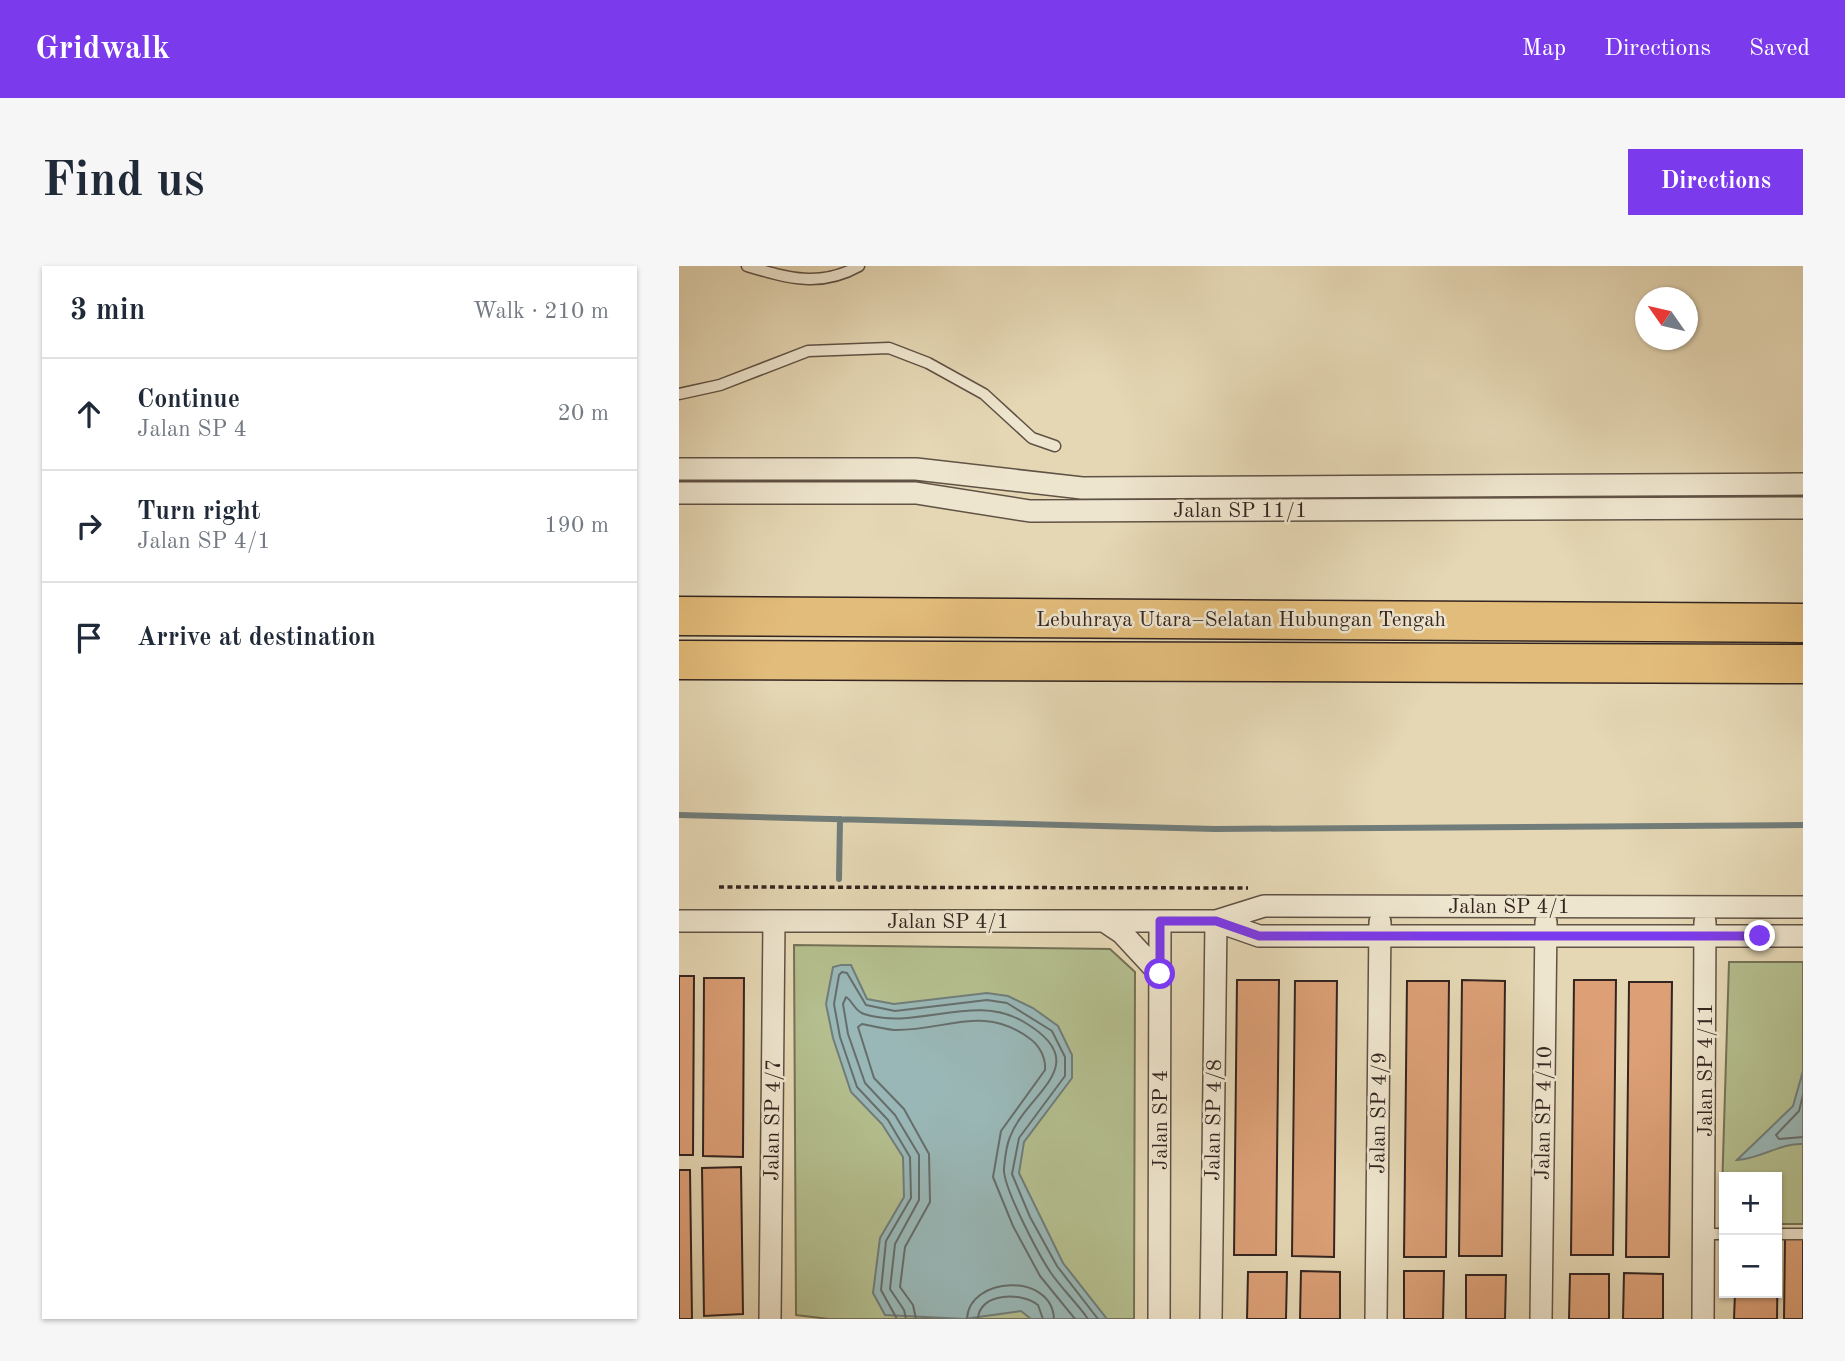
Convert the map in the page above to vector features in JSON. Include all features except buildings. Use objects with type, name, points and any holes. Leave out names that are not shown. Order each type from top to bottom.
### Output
[{"type":"highway","name":"Lebuhraya Utara–Selatan Hubungan Tengah","points":[[679,616],[1803,622]]},
{"type":"highway","name":"Lebuhraya Utara–Selatan Hubungan Tengah","points":[[679,660],[1803,664]]},
{"type":"street","name":"Jalan SP 11/1","points":[[679,469],[916,469],[1082,488],[1803,484]]},
{"type":"street","name":"Jalan SP 11/1","points":[[679,493],[916,493],[1030,510],[1803,508]]},
{"type":"street","name":"Jalan SP 4/1","points":[[679,921],[1216,921],[1263,906],[1803,907]]},
{"type":"street","name":"Jalan SP 4/10","points":[[1541,1319],[1546,906]]},
{"type":"street","name":"Jalan SP 4/11","points":[[1703,1319],[1714,1234],[1705,906]]},
{"type":"street","name":"Jalan SP 4/9","points":[[1376,1319],[1381,907]]},
{"type":"street","name":"Jalan SP 4/7","points":[[770,1319],[774,921]]},
{"type":"street","points":[[1104,921],[1122,933],[1160,974]]},
{"type":"street","name":"Jalan SP 4","points":[[1159,1319],[1160,921]]},
{"type":"street","name":"Jalan SP 4/1","points":[[1216,921],[1259,936],[1803,936]]},
{"type":"street","name":"Jalan SP 4/8","points":[[1210,1319],[1216,921]]},
{"type":"lane","points":[[747,266],[812,281],[839,276],[859,266]]},
{"type":"lane","points":[[679,394],[720,385],[809,351],[889,348],[928,363],[984,394],[1032,438],[1055,446]]},
{"type":"lane","points":[[1782,1234],[1803,1234]]},
{"type":"green space","points":[[794,945],[1110,949],[1135,972],[1134,1319],[829,1319],[796,1315]]},
{"type":"green space","points":[[1729,962],[1803,962],[1803,1224],[1782,1224],[1782,1172],[1723,1172]]},
{"type":"water","points":[[851,965],[867,999],[894,1004],[987,993],[1008,996],[1033,1008],[1058,1026],[1072,1055],[1072,1078],[1024,1142],[1019,1173],[1063,1263],[1107,1319],[1031,1319],[1021,1311],[964,1319],[885,1315],[873,1293],[880,1238],[904,1197],[903,1157],[882,1124],[851,1092],[833,1038],[826,1004],[833,967]]},
{"type":"water","points":[[1803,1071],[1803,1144],[1794,1144],[1737,1160],[1793,1106]]},
{"type":"waterway","points":[[679,815],[1215,829],[1803,825]]},
{"type":"waterway","points":[[839,879],[840,819]]},
{"type":"route","points":[[1160,974],[1160,921],[1216,921],[1259,936],[1760,936]]}]
